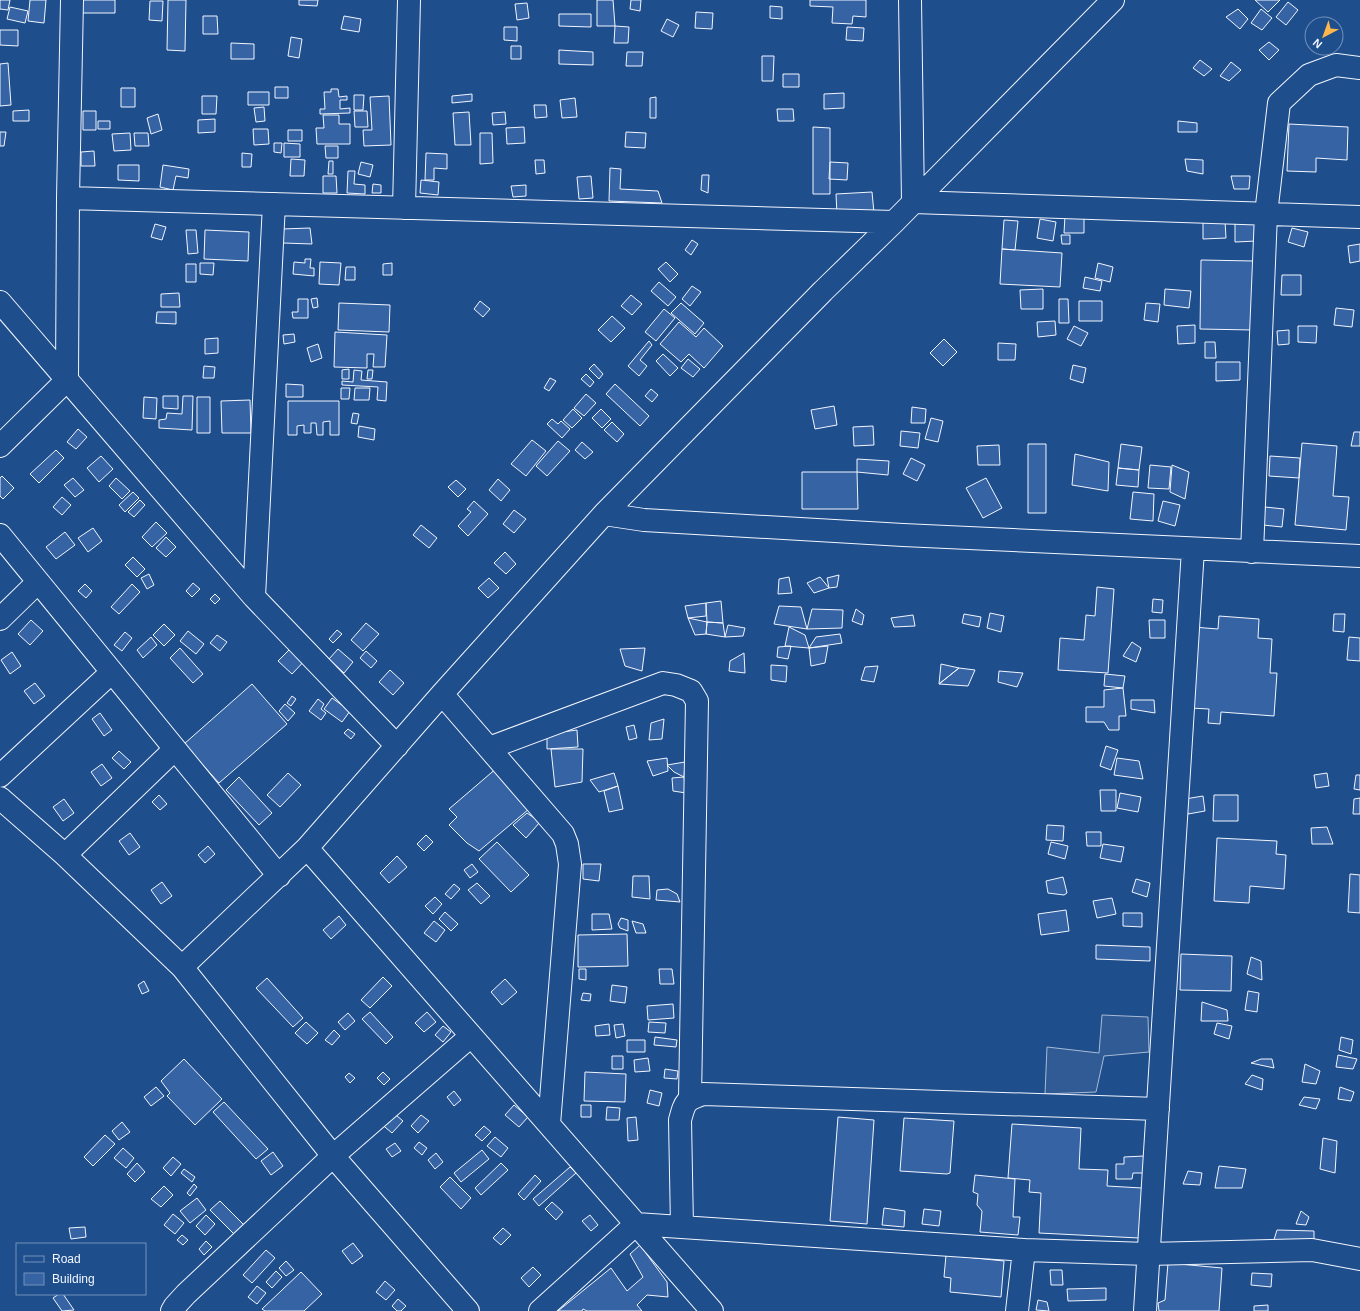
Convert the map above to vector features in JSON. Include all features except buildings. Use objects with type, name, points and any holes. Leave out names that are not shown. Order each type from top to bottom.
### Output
[{"type":"street","points":[[0,446],[67,380],[68,198],[72,0]]},
{"type":"street","points":[[404,208],[409,0]]},
{"type":"street","points":[[910,0],[912,202]]},
{"type":"street","points":[[182,967],[307,848],[442,694],[604,514],[823,291],[894,222],[912,202],[1113,0]]},
{"type":"street","points":[[1252,552],[1266,214],[1279,104],[1309,75],[1336,65],[1360,68]]},
{"type":"street","points":[[68,198],[894,222]]},
{"type":"street","points":[[912,202],[1360,217]]},
{"type":"street","points":[[254,597],[274,204]]},
{"type":"street","points":[[0,302],[254,597],[397,746]]},
{"type":"street","points":[[604,514],[652,520],[895,534],[1360,556]]},
{"type":"street","points":[[0,535],[279,876]]},
{"type":"street","points":[[1145,1311],[1193,549]]},
{"type":"street","points":[[0,619],[38,582]]},
{"type":"street","points":[[0,776],[112,672]]},
{"type":"street","points":[[489,748],[663,683],[676,684],[691,691],[697,701],[690,1098]]},
{"type":"street","points":[[442,694],[563,834],[567,844],[570,864],[549,1124]]},
{"type":"street","points":[[65,855],[175,749]]},
{"type":"street","points":[[0,798],[65,855],[182,967],[333,1156],[468,1311]]},
{"type":"street","points":[[307,848],[712,1311]]},
{"type":"street","points":[[172,1311],[186,1294],[333,1156],[471,1036]]},
{"type":"street","points":[[682,1227],[680,1120],[684,1105],[690,1098],[703,1094],[1158,1110]]},
{"type":"street","points":[[540,1311],[636,1224],[1024,1250],[1148,1254],[1312,1250],[1360,1259]]},
{"type":"street","points":[[1017,1311],[1024,1250]]},
{"type":"shaded area","points":[[1102,1015],[1148,1017],[1149,1052],[1104,1056],[1096,1092],[1045,1094],[1047,1047],[1099,1053]]}]
